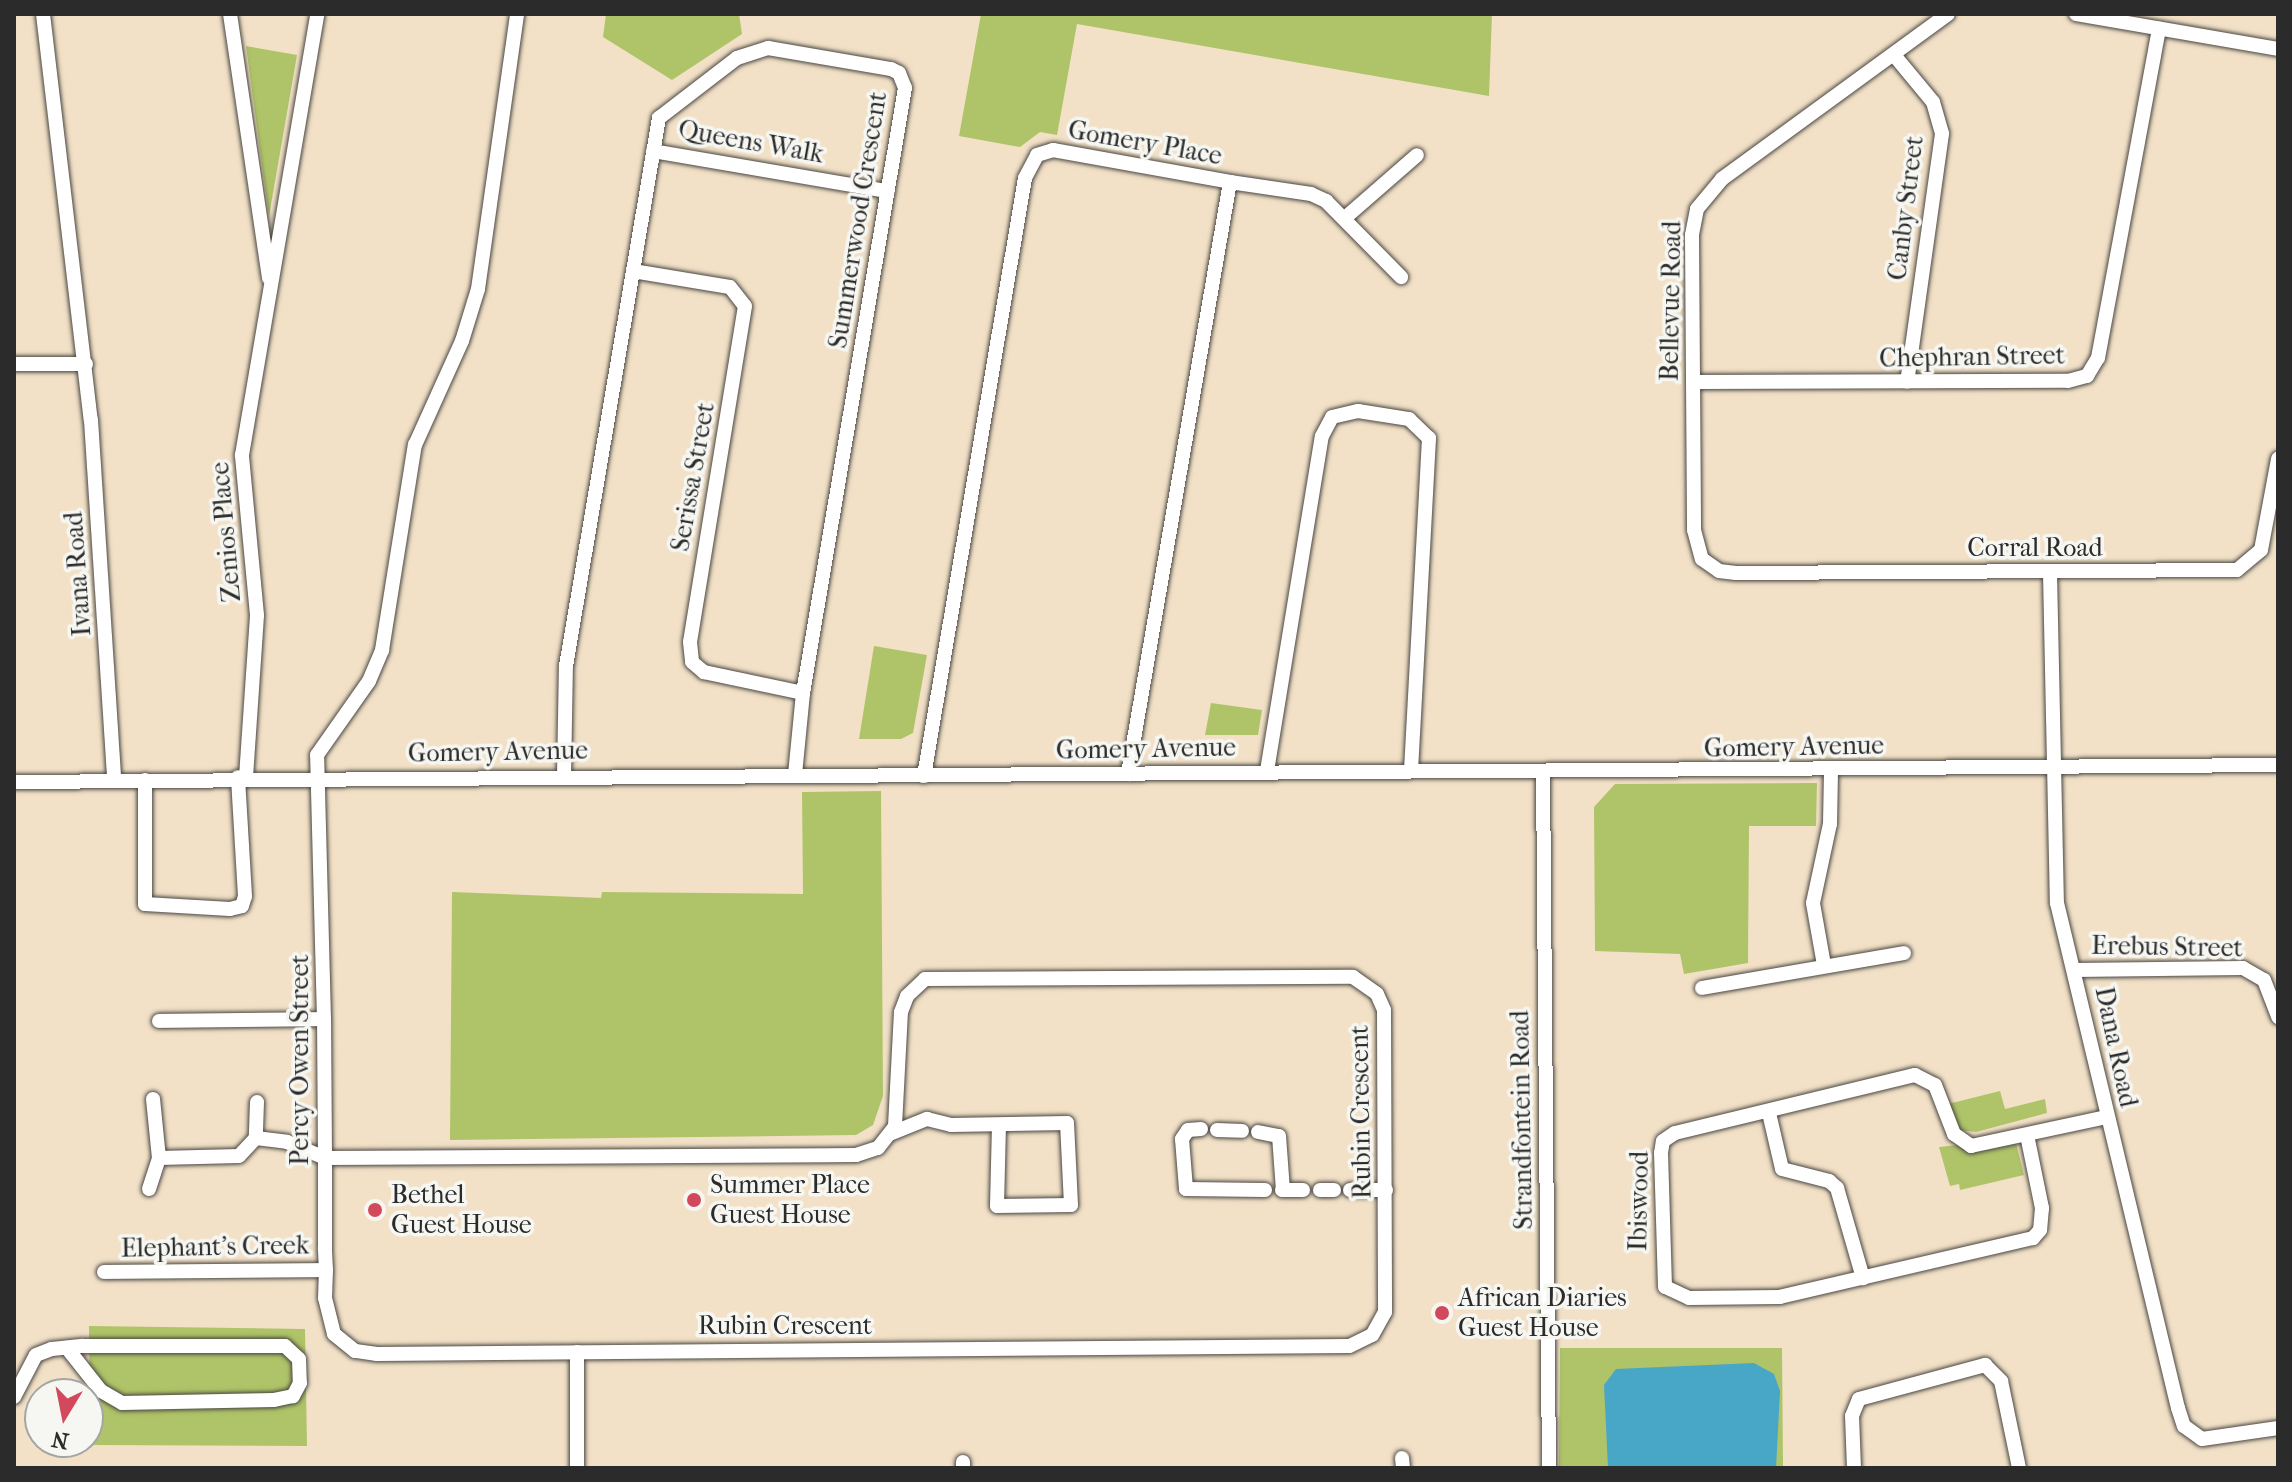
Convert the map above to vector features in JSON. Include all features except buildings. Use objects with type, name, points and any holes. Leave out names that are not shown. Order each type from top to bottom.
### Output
[{"type":"street","name":"Ivana Road","points":[[43,14],[86,364],[114,780]]},
{"type":"street","name":"Zenios Place","points":[[230,14],[271,286]]},
{"type":"street","name":"Zenios Place","points":[[145,780],[145,904],[230,909],[242,906],[245,896],[242,777],[257,615],[240,471],[317,14]]},
{"type":"street","name":"Percy Owen Street","points":[[337,1339],[327,1314],[324,1019],[317,778],[320,747],[377,667],[415,445],[471,318],[487,238],[517,14]]},
{"type":"street","name":"Bellevue Road","points":[[1709,566],[1699,554],[1694,530],[1693,219],[1703,197],[1948,14]]},
{"type":"street","points":[[2076,14],[2278,49]]},
{"type":"street","name":"Chephran Street","points":[[1693,382],[2068,381],[2093,370],[2159,29]]},
{"type":"street","name":"Summerwood Crescent","points":[[564,776],[566,666],[662,112],[737,58],[757,48],[891,69],[903,79],[904,102],[803,693],[795,775]]},
{"type":"street","name":"Canby Street","points":[[1894,55],[1933,102],[1942,134],[1907,382]]},
{"type":"street","name":"Gomery Place","points":[[924,776],[1029,167],[1037,155],[1053,150],[1230,182],[1128,774]]},
{"type":"street","name":"Queens Walk","points":[[653,151],[888,191]]},
{"type":"street","points":[[1346,217],[1417,155]]},
{"type":"street","points":[[1230,182],[1311,194],[1346,217],[1401,277]]},
{"type":"street","name":"Serissa Street","points":[[633,271],[730,287],[745,306],[690,642],[692,662],[704,672],[803,693]]},
{"type":"street","points":[[14,364],[86,364]]},
{"type":"street","points":[[1267,771],[1322,436],[1332,417],[1358,411],[1409,419],[1429,438],[1411,769]]},
{"type":"street","name":"Corral Road","points":[[1709,566],[1736,573],[2050,573],[2245,567],[2261,550],[2278,459]]},
{"type":"street","name":"Dana Road","points":[[2050,573],[2057,903],[2106,1117],[2184,1426],[2207,1440],[2278,1428]]},
{"type":"street","name":"Gomery Avenue","points":[[14,782],[242,777],[924,776],[1411,769],[1543,772],[2278,765]]},
{"type":"street","points":[[1824,965],[1813,903],[1830,824],[1831,770]]},
{"type":"street","name":"Strandfontein Road","points":[[1543,772],[1549,1468]]},
{"type":"street","points":[[1702,988],[1904,953]]},
{"type":"street","name":"Erebus Street","points":[[2074,970],[2243,968],[2264,980],[2278,1017]]},
{"type":"street","name":"Rubin Crescent","points":[[337,1339],[367,1353],[1349,1346],[1372,1335],[1385,1312],[1384,1010],[1366,984],[1338,975],[925,979],[907,996],[901,1012],[892,1133]]},
{"type":"street","points":[[159,1021],[324,1019]]},
{"type":"street","name":"Ibiswood","points":[[2027,1135],[2042,1208],[2037,1235],[1863,1278],[1762,1298],[1689,1298],[1665,1287],[1663,1141],[1675,1133],[1769,1113],[1915,1075],[1935,1085],[1954,1134],[1965,1144],[2027,1135],[2106,1117]]},
{"type":"street","points":[[149,1189],[159,1158],[153,1099]]},
{"type":"street","points":[[159,1158],[239,1156],[256,1138],[257,1102]]},
{"type":"street","points":[[1769,1113],[1782,1169],[1829,1181],[1837,1188],[1863,1278]]},
{"type":"street","points":[[256,1138],[287,1142],[325,1158],[856,1155],[878,1148],[892,1133],[927,1119],[951,1125],[1068,1124],[1071,1205],[997,1206],[999,1125]]},
{"type":"street","points":[[1201,1129],[1188,1130],[1182,1139],[1186,1189],[1265,1190]]},
{"type":"street","points":[[1217,1130],[1279,1136],[1283,1190],[1303,1190]]},
{"type":"street","points":[[1350,1190],[1386,1190]]},
{"type":"street","name":"Elephant’s Creek","points":[[104,1272],[326,1270]]},
{"type":"street","points":[[14,1397],[28,1361],[67,1348],[273,1344],[294,1350],[300,1383],[293,1396],[274,1400],[122,1403],[101,1391],[67,1348]]},
{"type":"street","points":[[577,1352],[577,1468]]},
{"type":"street","points":[[1854,1468],[1852,1416],[1859,1399],[1985,1365],[2001,1381],[2019,1468]]},
{"type":"green space","points":[[606,14],[739,14],[742,34],[672,80],[603,37]]},
{"type":"green space","points":[[981,14],[1492,14],[1489,96],[1077,24],[1057,135],[1040,132],[1020,147],[959,136]]},
{"type":"green space","points":[[246,46],[297,55],[269,216]]},
{"type":"green space","points":[[874,646],[927,655],[913,733],[901,739],[859,739]]},
{"type":"green space","points":[[1211,703],[1262,710],[1258,735],[1205,735]]},
{"type":"green space","points":[[1817,783],[1816,826],[1749,826],[1748,963],[1684,974],[1680,954],[1595,951],[1594,807],[1615,784]]},
{"type":"green space","points":[[881,791],[883,1096],[873,1125],[856,1135],[450,1140],[452,892],[601,898],[602,892],[803,894],[802,792]]},
{"type":"green space","points":[[2000,1091],[2005,1109],[2045,1099],[2047,1113],[1976,1132],[1959,1130],[1948,1104]]},
{"type":"green space","points":[[2015,1139],[2024,1175],[1960,1190],[1959,1184],[1950,1186],[1939,1147]]},
{"type":"green space","points":[[89,1326],[305,1329],[307,1446],[104,1445],[104,1378],[89,1378]]},
{"type":"green space","points":[[1560,1348],[1782,1348],[1783,1468],[1559,1468]]},
{"type":"water","points":[[1754,1363],[1774,1374],[1780,1391],[1776,1468],[1608,1468],[1604,1385],[1616,1369]]},
{"type":"place","name":"Summer Place Guest House","points":[[694,1200]]},
{"type":"place","name":"Bethel Guest House","points":[[375,1210]]},
{"type":"place","name":"African Diaries Guest House","points":[[1442,1313]]}]
